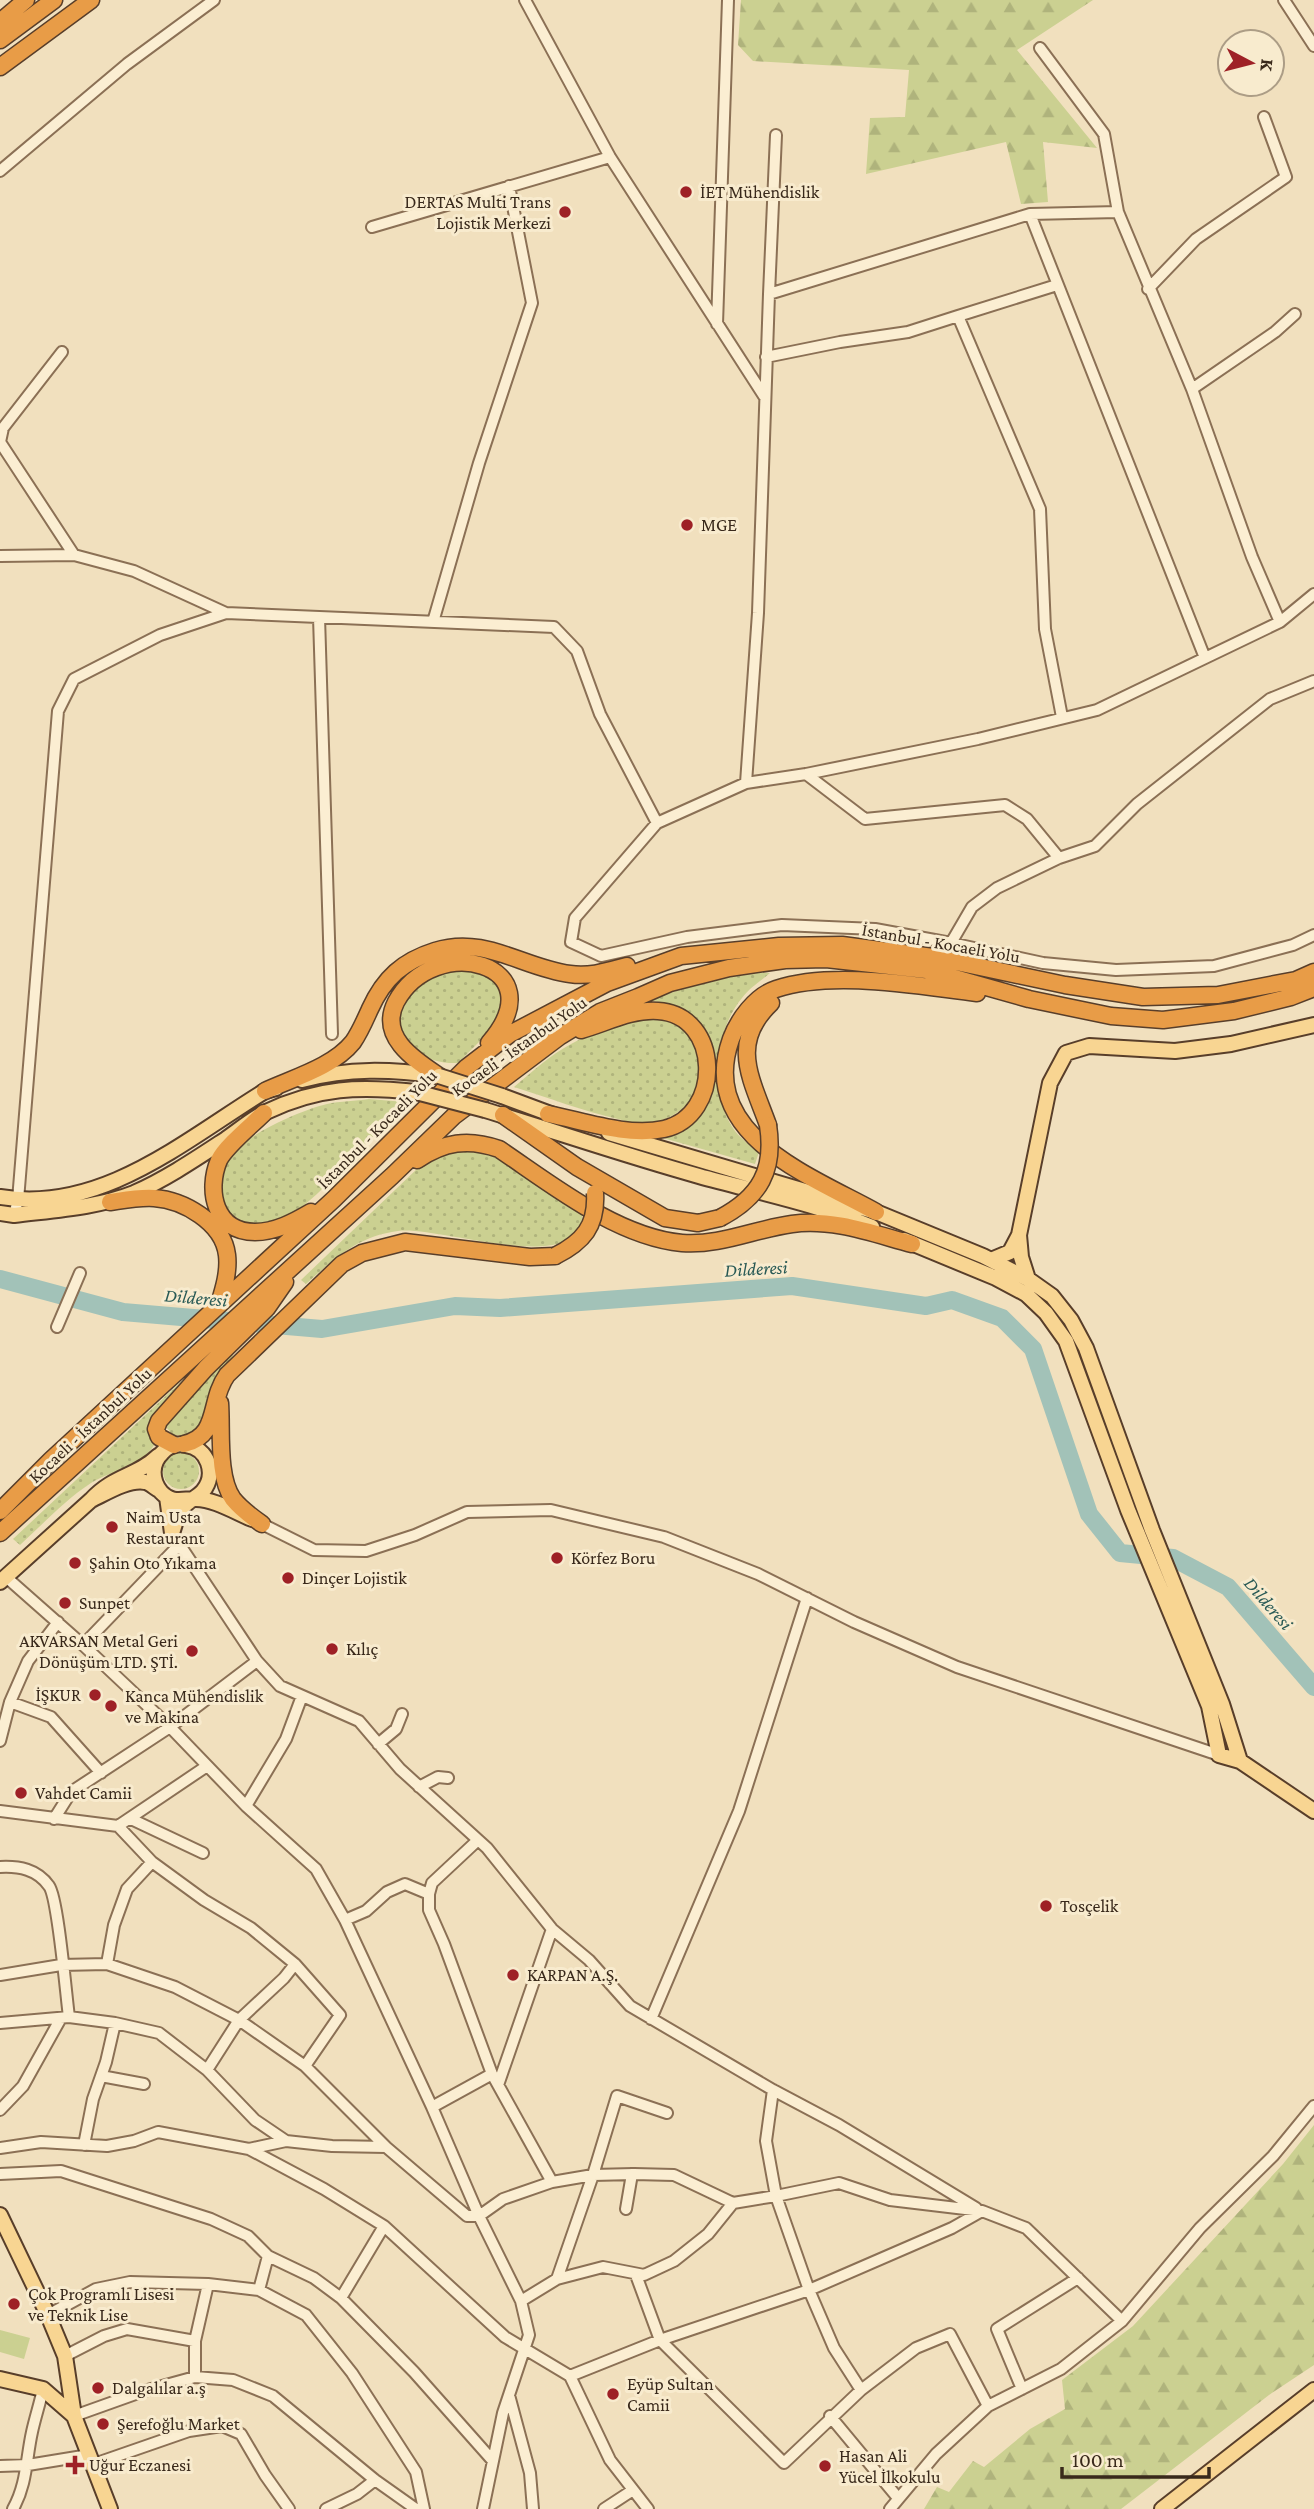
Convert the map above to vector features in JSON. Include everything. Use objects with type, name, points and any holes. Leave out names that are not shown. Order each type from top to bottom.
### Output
[{"type":"highway","points":[[0,22],[26,0]]},
{"type":"highway","points":[[0,40],[54,0]]},
{"type":"highway","points":[[0,67],[91,0]]},
{"type":"highway","name":"İstanbul - Kocaeli Yolu","points":[[0,1511],[51,1460],[334,1199],[467,1067],[510,1034],[607,983],[681,956],[779,946],[842,945],[933,957],[1065,985],[1143,997],[1218,995],[1296,980],[1314,972]]},
{"type":"highway","points":[[265,1091],[333,1059],[352,1043],[375,999],[398,968],[439,950],[486,948],[551,971],[573,975],[595,975],[642,962],[681,956]]},
{"type":"highway","name":"Kocaeli - İstanbul Yolu","points":[[0,1533],[207,1344],[264,1302],[298,1262],[454,1115],[559,1037],[600,1012],[670,983],[729,968],[785,960],[826,960],[926,970],[1029,999],[1111,1016],[1163,1020],[1234,1011],[1291,997],[1314,988]]},
{"type":"highway","points":[[439,1076],[408,1055],[399,1045],[391,1022],[393,1009],[408,984],[418,975],[455,962],[475,962],[491,968],[500,976],[509,995],[510,1006],[500,1030],[467,1067]]},
{"type":"highway","points":[[503,1115],[577,1167],[665,1218],[698,1223],[720,1218],[738,1208],[762,1184],[767,1168],[770,1141],[768,1125],[746,1061],[749,1034],[754,1021],[770,1003],[785,995],[847,981]]},
{"type":"highway","points":[[876,1212],[806,1176],[756,1140],[740,1123],[727,1092],[726,1056],[737,1024],[760,999],[773,990],[791,985],[865,981],[1029,999]]},
{"type":"highway","points":[[548,1114],[642,1132],[666,1129],[686,1118],[700,1103],[706,1087],[706,1052],[697,1031],[681,1017],[661,1011],[639,1011],[559,1037]]},
{"type":"highway","points":[[264,1113],[220,1157],[212,1191],[221,1216],[242,1230],[271,1230],[295,1221],[334,1199]]},
{"type":"highway","points":[[392,1176],[444,1144],[488,1145],[499,1149],[572,1200],[632,1229],[665,1240],[700,1243],[793,1224],[817,1223],[912,1244]]},
{"type":"highway","points":[[264,1302],[159,1421],[156,1429],[159,1437],[179,1444],[198,1441],[211,1420],[218,1387],[227,1375],[342,1264],[362,1253],[405,1242],[530,1257],[555,1256],[582,1240],[596,1206],[595,1193],[577,1167]]},
{"type":"highway","points":[[110,1202],[155,1198],[181,1204],[198,1213],[222,1239],[227,1253],[225,1286],[219,1304]]},
{"type":"highway","points":[[247,1356],[224,1388],[220,1402],[222,1455],[226,1485],[232,1497],[262,1524]]},
{"type":"main road","points":[[1028,1279],[1021,1257],[1019,1235],[1040,1124],[1051,1083],[1066,1053],[1089,1046],[1175,1051],[1231,1044],[1314,1025]]},
{"type":"main road","points":[[0,1197],[18,1200],[79,1194],[123,1179],[156,1161],[265,1091],[316,1077],[369,1069],[397,1070],[439,1076],[548,1114],[876,1212],[991,1260],[1028,1279],[1052,1296],[1071,1320],[1086,1348],[1152,1530],[1222,1704],[1240,1761]]},
{"type":"main road","points":[[7,1214],[110,1202],[154,1182],[264,1113],[330,1090],[374,1087],[416,1092],[485,1110],[664,1166],[850,1218],[996,1278],[1026,1294],[1046,1313],[1066,1341],[1128,1510],[1209,1706],[1219,1755],[1240,1761],[1314,1811]]},
{"type":"main road","points":[[991,1260],[1010,1252],[1019,1235]]},
{"type":"main road","points":[[3,1580],[103,1486],[146,1467],[159,1455],[179,1444],[201,1451],[210,1467],[207,1486],[182,1508],[176,1539]]},
{"type":"main road","points":[[159,1455],[153,1473],[163,1494],[176,1539]]},
{"type":"main road","points":[[91,1500],[125,1485],[146,1482],[175,1501],[208,1500],[262,1524]]},
{"type":"main road","points":[[0,2215],[65,2356],[74,2416],[110,2509]]},
{"type":"main road","points":[[0,2379],[43,2389],[74,2416]]},
{"type":"main road","points":[[1162,2509],[1314,2390]]},
{"type":"street","points":[[0,170],[127,64],[214,0]]},
{"type":"street","points":[[525,0],[610,157],[765,397]]},
{"type":"street","points":[[718,324],[728,0]]},
{"type":"street","points":[[1284,0],[1314,46]]},
{"type":"street","points":[[1040,48],[1104,134],[1118,212],[1192,389],[1252,557],[1280,622]]},
{"type":"street","points":[[1149,289],[1196,239],[1286,177],[1264,117]]},
{"type":"street","points":[[746,783],[758,613],[776,135]]},
{"type":"street","points":[[372,227],[610,157]]},
{"type":"street","points":[[433,622],[479,463],[532,303],[509,187]]},
{"type":"street","points":[[769,294],[1030,214],[1118,212]]},
{"type":"street","points":[[1030,214],[1205,658]]},
{"type":"street","points":[[766,358],[840,342],[908,332],[1057,285]]},
{"type":"street","points":[[1192,389],[1275,332],[1295,314]]},
{"type":"street","points":[[958,316],[1040,509],[1045,629],[1062,717]]},
{"type":"street","points":[[62,352],[3,428],[0,442],[75,555]]},
{"type":"street","points":[[0,556],[75,555],[134,571],[226,612],[554,627],[578,651],[600,714],[657,824]]},
{"type":"street","points":[[1314,594],[1280,622],[1097,710],[806,774],[746,783],[657,824],[575,918],[570,942],[601,956],[687,937],[782,925],[875,929],[1043,963],[1116,970],[1214,966],[1293,946],[1314,935]]},
{"type":"street","points":[[7,1214],[18,1200],[58,711],[74,679],[160,635],[226,612]]},
{"type":"street","points":[[318,617],[332,1034]]},
{"type":"street","points":[[951,943],[972,907],[997,888],[1059,858],[1095,846],[1137,804],[1270,699],[1314,681]]},
{"type":"street","points":[[806,774],[865,819],[1005,805],[1027,819],[1059,858]]},
{"type":"street","points":[[57,1327],[80,1273]]},
{"type":"street","points":[[262,1524],[314,1550],[366,1551],[415,1535],[467,1512],[551,1510],[664,1537],[758,1574],[957,1667],[1219,1755]]},
{"type":"street","points":[[83,1645],[176,1539],[257,1661],[280,1686],[359,1721],[400,1769],[478,1840],[552,1929],[589,1960],[630,2006],[773,2090],[839,2125],[982,2211],[1026,2228],[1122,2321]]},
{"type":"street","points":[[3,1580],[83,1645],[170,1727],[246,1806],[316,1869],[345,1920],[432,2106],[479,2216],[521,2301],[529,2334],[509,2395],[483,2509]]},
{"type":"street","points":[[651,2019],[739,1811],[807,1598]]},
{"type":"street","points":[[0,1741],[10,1702],[28,1661],[58,1622]]},
{"type":"street","points":[[54,1819],[71,1792],[170,1727],[257,1661]]},
{"type":"street","points":[[246,1806],[286,1739],[302,1696]]},
{"type":"street","points":[[10,1702],[51,1717],[101,1773]]},
{"type":"street","points":[[378,1744],[396,1729],[402,1714]]},
{"type":"street","points":[[0,1811],[118,1826],[207,1766]]},
{"type":"street","points":[[419,1787],[438,1777],[448,1778]]},
{"type":"street","points":[[131,1819],[203,1853]]},
{"type":"street","points":[[118,1826],[152,1861],[204,1900],[251,1928],[295,1964],[340,2015],[305,2066]]},
{"type":"street","points":[[478,1840],[432,1883],[429,1910],[492,2074],[552,2182]]},
{"type":"street","points":[[107,1964],[114,1925],[127,1889],[152,1861]]},
{"type":"street","points":[[0,1867],[29,1869],[50,1887],[58,1927],[65,2018],[23,2086],[0,2110]]},
{"type":"street","points":[[345,1920],[366,1911],[387,1892],[405,1884],[429,1894]]},
{"type":"street","points":[[498,2085],[552,1929]]},
{"type":"street","points":[[0,1975],[61,1965],[107,1964],[175,1987],[239,2020],[305,2066],[386,2147],[467,2216],[479,2216],[503,2199],[552,2182],[593,2175],[632,2174],[674,2175],[733,2203],[839,2183],[890,2200],[982,2211]]},
{"type":"street","points":[[207,2070],[239,2020],[284,1978],[295,1964]]},
{"type":"street","points":[[0,2023],[65,2018],[115,2023],[159,2034],[207,2070],[255,2120],[286,2141]]},
{"type":"street","points":[[84,2145],[93,2099],[115,2023]]},
{"type":"street","points":[[432,2106],[492,2074]]},
{"type":"street","points":[[101,2076],[144,2084]]},
{"type":"street","points":[[773,2090],[766,2141],[776,2196],[809,2290],[834,2348],[860,2390]]},
{"type":"street","points":[[557,2279],[617,2096],[667,2113]]},
{"type":"street","points":[[890,2509],[936,2454],[988,2406],[1062,2369],[1122,2321],[1200,2228],[1273,2156],[1314,2106]]},
{"type":"street","points":[[0,2148],[41,2142],[107,2146],[134,2141],[158,2132],[249,2149],[324,2189],[384,2226],[505,2337],[570,2375],[610,2460],[648,2509]]},
{"type":"street","points":[[249,2149],[286,2141],[332,2146],[386,2147]]},
{"type":"street","points":[[0,2174],[61,2171],[211,2219],[248,2236],[268,2256],[314,2278],[341,2298],[414,2372],[493,2460]]},
{"type":"street","points":[[626,2209],[632,2174]]},
{"type":"street","points":[[521,2301],[557,2279],[603,2267],[644,2275],[674,2261],[708,2234],[733,2203]]},
{"type":"street","points":[[570,2375],[660,2340],[809,2290],[952,2228],[982,2211]]},
{"type":"street","points":[[341,2298],[384,2226]]},
{"type":"street","points":[[259,2290],[268,2256]]},
{"type":"street","points":[[636,2275],[660,2340],[784,2463],[860,2390],[916,2348],[950,2334],[988,2406]]},
{"type":"street","points":[[1022,2389],[997,2329],[1078,2278]]},
{"type":"street","points":[[48,2315],[96,2289],[130,2282],[208,2284],[259,2290],[306,2315],[352,2372],[416,2472],[424,2509]]},
{"type":"street","points":[[195,2377],[195,2341],[208,2284]]},
{"type":"street","points":[[65,2356],[104,2336],[127,2329],[195,2341]]},
{"type":"street","points":[[74,2416],[144,2391],[195,2377],[233,2380],[273,2396],[375,2480],[416,2509]]},
{"type":"street","points":[[13,2509],[21,2495],[31,2434],[43,2389]]},
{"type":"street","points":[[509,2395],[530,2473],[533,2509]]},
{"type":"street","points":[[830,2417],[898,2498]]},
{"type":"street","points":[[0,2466],[92,2459],[189,2431],[222,2426],[241,2434],[289,2509]]},
{"type":"street","points":[[326,2509],[357,2494],[375,2480]]},
{"type":"street","points":[[604,2509],[633,2490]]},
{"type":"green space","points":[[741,0],[1093,0],[1017,50],[1097,148],[1043,142],[1048,202],[1021,204],[1006,142],[866,174],[870,118],[905,117],[909,70],[753,61],[738,45]]},
{"type":"green space","points":[[461,969],[489,974],[503,990],[502,1012],[492,1029],[458,1063],[446,1063],[412,1049],[398,1030],[397,1019],[406,993],[412,987],[440,973]]},
{"type":"green space","points":[[756,972],[770,973],[748,991],[733,1012],[725,1028],[718,1064],[718,1082],[726,1116],[737,1134],[759,1152],[755,1164],[656,1136],[696,1114],[710,1043],[701,1025],[688,1012],[673,1005],[646,1000],[714,980]]},
{"type":"green space","points":[[659,1016],[680,1026],[694,1040],[701,1057],[702,1075],[696,1092],[685,1107],[667,1118],[644,1124],[634,1123],[514,1087],[548,1058],[581,1039],[614,1026]]},
{"type":"green space","points":[[369,1099],[405,1102],[309,1201],[282,1219],[258,1225],[246,1224],[227,1213],[221,1205],[218,1193],[219,1180],[225,1160],[244,1142],[315,1107]]},
{"type":"green space","points":[[462,1149],[495,1154],[583,1211],[580,1227],[568,1240],[549,1245],[524,1246],[416,1231],[398,1231],[359,1243],[327,1265],[306,1284],[301,1280],[419,1167],[433,1156]]},
{"type":"green space","points":[[231,1352],[233,1356],[213,1381],[208,1396],[207,1416],[192,1436],[173,1435],[166,1427],[167,1419]]},
{"type":"green space","points":[[201,1363],[151,1420],[155,1444],[148,1453],[133,1465],[100,1478],[81,1490],[20,1545],[13,1539]]},
{"type":"green space","points":[[181,1453],[194,1458],[199,1471],[194,1484],[181,1489],[168,1484],[163,1471],[168,1458]]},
{"type":"green space","points":[[1314,2125],[1314,2365],[1269,2395],[1121,2509],[924,2509],[937,2487],[949,2492],[973,2461],[984,2467],[1030,2429],[1065,2409],[1062,2380],[1133,2326],[1283,2164]]},
{"type":"green space","points":[[0,2330],[30,2338],[24,2359],[0,2352]]},
{"type":"waterway","name":"Dilderesi","points":[[0,1279],[123,1312],[322,1329],[455,1306],[500,1308],[792,1286],[926,1306],[952,1300],[1002,1318],[1033,1349],[1089,1514],[1120,1553],[1173,1558],[1228,1587],[1314,1687]]},
{"type":"place","name":"İET Mühendislik","points":[[686,192]]},
{"type":"place","name":"DERTAS Multi Trans Lojistik Merkezi","points":[[565,212]]},
{"type":"place","name":"MGE","points":[[687,525]]},
{"type":"place","name":"Naim Usta Restaurant","points":[[112,1527]]},
{"type":"place","name":"Körfez Boru","points":[[557,1558]]},
{"type":"place","name":"Şahin Oto Yıkama","points":[[75,1563]]},
{"type":"place","name":"Dinçer Lojistik","points":[[288,1578]]},
{"type":"place","name":"Sunpet","points":[[65,1603]]},
{"type":"place","name":"Kılıç","points":[[332,1649]]},
{"type":"place","name":"AKVARSAN Metal Geri Dönüşüm LTD. ŞTİ.","points":[[192,1651]]},
{"type":"place","name":"İŞKUR","points":[[95,1695]]},
{"type":"place","name":"Kanca Mühendislik ve Makina","points":[[111,1706]]},
{"type":"place","name":"Vahdet Camii","points":[[21,1793]]},
{"type":"place","name":"Tosçelik","points":[[1046,1906]]},
{"type":"place","name":"KARPAN A.Ş.","points":[[513,1975]]},
{"type":"place","name":"Çok Programlı Lisesi ve Teknik Lise","points":[[14,2304]]},
{"type":"place","name":"Dalgalılar a.ş","points":[[98,2388]]},
{"type":"place","name":"Eyüp Sultan Camii","points":[[613,2394]]},
{"type":"place","name":"Şerefoğlu Market","points":[[103,2424]]},
{"type":"place","name":"Uğur Eczanesi","points":[[75,2465]]},
{"type":"place","name":"Hasan Ali Yücel İlkokulu","points":[[825,2466]]}]
